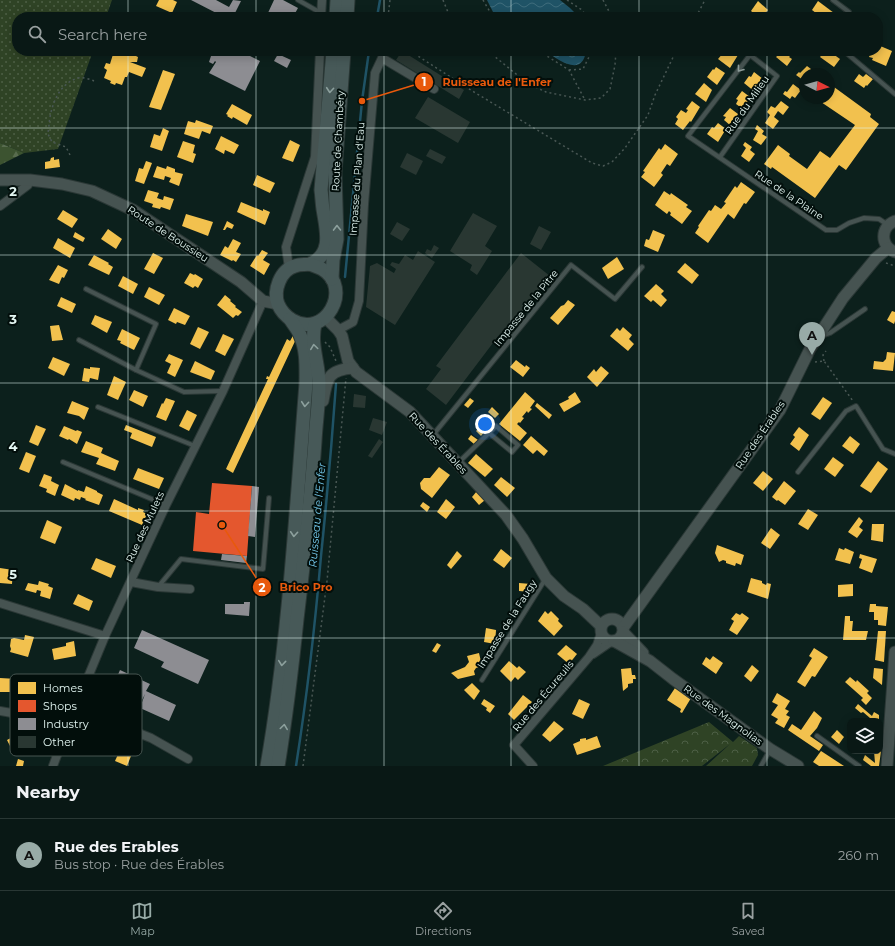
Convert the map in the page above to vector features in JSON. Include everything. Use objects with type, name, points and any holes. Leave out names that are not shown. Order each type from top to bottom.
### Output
[{"type":"main road","points":[[337,12],[338,0]]},
{"type":"main road","points":[[347,12],[348,0]]},
{"type":"main road","name":"Route de Chambéry","points":[[310,264],[317,262],[325,249],[327,240],[322,207],[322,190],[333,56]]},
{"type":"main road","name":"Route de Chambéry","points":[[332,279],[333,260],[337,239],[335,172],[344,56]]},
{"type":"main road","points":[[278,766],[304,567],[314,451],[319,383],[313,346],[318,326],[333,306],[336,297],[336,289],[332,279],[322,269],[310,264],[289,268],[279,280],[276,292],[278,304],[283,313],[298,324],[318,326]]},
{"type":"main road","points":[[267,766],[283,658],[292,565],[306,383],[306,365],[301,336],[290,319]]},
{"type":"street","points":[[321,12],[322,0]]},
{"type":"street","points":[[289,268],[286,247],[315,157],[320,56]]},
{"type":"street","name":"Impasse du Plan d'Eau","points":[[338,330],[353,322],[359,301],[364,204],[375,73],[382,58],[434,89]]},
{"type":"street","name":"Route de Boussieu","points":[[0,180],[30,180],[62,184],[92,191],[133,210],[241,282],[263,301],[278,304]]},
{"type":"street","points":[[0,206],[28,185],[30,180]]},
{"type":"street","points":[[891,223],[884,234],[885,244],[892,250]]},
{"type":"street","name":"Rue des Érables","points":[[613,641],[621,636],[623,630],[642,601],[780,410],[816,338],[838,304],[856,280],[878,256],[892,250]]},
{"type":"street","name":"Rue des Mulets","points":[[89,674],[105,636],[132,582],[166,505],[223,391],[263,301]]},
{"type":"street","name":"Rue des Érables","points":[[318,326],[338,330],[342,336],[348,361],[356,372],[404,407],[432,436],[516,528],[546,578],[564,596],[607,624],[642,601]]},
{"type":"street","points":[[314,451],[325,389],[332,374],[341,369],[353,368]]},
{"type":"street","points":[[132,582],[158,587],[190,589]]},
{"type":"street","points":[[0,603],[105,636]]},
{"type":"street","name":"Rue des Magnolias","points":[[650,661],[623,630],[621,624],[607,624],[605,639],[613,641],[650,661],[770,749],[798,766]]},
{"type":"street","name":"Rue des Écureuils","points":[[533,766],[514,745],[589,657],[597,645],[607,624]]},
{"type":"street","name":"Rue des Écureuils","points":[[589,657],[613,641]]},
{"type":"street","points":[[887,766],[895,652]]},
{"type":"street","points":[[0,711],[10,713]]},
{"type":"street","points":[[142,734],[188,759]]},
{"type":"street","name":"Rue des Mulets","points":[[53,766],[57,756]]},
{"type":"lane","points":[[298,0],[316,12]]},
{"type":"lane","points":[[834,0],[849,12]]},
{"type":"lane","name":"Rue du Milieu","points":[[688,136],[749,56]]},
{"type":"lane","name":"Rue du Milieu","points":[[720,157],[778,76],[751,56]]},
{"type":"lane","points":[[850,56],[895,94]]},
{"type":"lane","name":"Rue de la Plaine","points":[[688,136],[826,230],[837,230],[849,223],[864,218],[879,219],[891,223]]},
{"type":"lane","name":"Impasse de la Pitre","points":[[432,436],[571,265],[615,299],[642,267]]},
{"type":"lane","points":[[86,289],[156,324],[136,370]]},
{"type":"lane","points":[[816,338],[830,333],[865,309]]},
{"type":"lane","points":[[79,340],[136,370],[184,392],[223,391]]},
{"type":"lane","points":[[98,406],[196,447]]},
{"type":"lane","points":[[798,472],[846,410],[856,406],[883,449],[895,454]]},
{"type":"lane","points":[[457,464],[496,426],[518,445],[512,452],[489,433]]},
{"type":"lane","points":[[63,462],[166,505]]},
{"type":"lane","points":[[158,587],[181,559],[263,569],[269,498]]},
{"type":"lane","name":"Impasse de la Faugy","points":[[482,680],[546,578]]},
{"type":"lane","points":[[817,736],[859,766]]},
{"type":"lane","points":[[761,766],[770,749]]},
{"type":"path","points":[[389,12],[390,0]]},
{"type":"path","points":[[443,0],[448,12]]},
{"type":"path","points":[[483,0],[490,12]]},
{"type":"path","points":[[567,0],[583,12]]},
{"type":"path","points":[[603,0],[609,12]]},
{"type":"path","points":[[699,12],[705,0]]},
{"type":"path","points":[[418,56],[474,92],[592,163],[603,166],[612,162],[640,128],[648,115],[655,95],[674,56]]},
{"type":"path","points":[[494,56],[527,83],[546,92],[585,100],[601,98],[610,89],[616,56]]},
{"type":"path","points":[[547,56],[568,70],[585,100]]},
{"type":"path","points":[[568,70],[583,69],[590,56]]},
{"type":"path","points":[[70,155],[66,146],[52,142],[48,133],[53,105],[62,88],[70,82],[79,78],[94,81]]},
{"type":"path","points":[[886,263],[895,266]]},
{"type":"path","points":[[303,766],[327,581],[346,378],[318,326]]},
{"type":"path","points":[[826,351],[823,355],[824,361],[856,406]]},
{"type":"path","points":[[803,363],[824,361]]},
{"type":"green space","points":[[0,0],[112,0],[108,12],[12,12],[12,56],[91,56],[58,149],[24,153],[0,143]]},
{"type":"green space","points":[[0,143],[24,153],[0,165]]},
{"type":"green space","points":[[709,722],[733,742],[739,736],[757,748],[758,755],[752,766],[706,766],[730,744],[702,766],[603,766]]},
{"type":"water","points":[[487,0],[560,0],[574,12],[493,12]]},
{"type":"water","points":[[552,56],[585,56],[580,64],[575,65]]},
{"type":"building: Homes","points":[[159,0],[173,0],[177,2],[172,12],[156,6]]},
{"type":"building: Homes","points":[[758,1],[768,10],[766,12],[751,11]]},
{"type":"building: Homes","points":[[818,1],[833,12],[815,12],[812,10]]},
{"type":"building: Homes","points":[[883,47],[892,51],[886,66],[872,60],[873,58],[869,57],[883,56]]},
{"type":"building: Homes","points":[[112,56],[136,56],[138,57],[137,62],[130,62],[146,68],[142,77],[129,72],[122,85],[116,83],[115,85],[110,83],[111,81],[104,78],[107,70],[104,68],[106,63],[110,64]]},
{"type":"building: Homes","points":[[721,56],[737,56],[730,68],[718,59]]},
{"type":"building: Homes","points":[[790,56],[789,57],[792,59],[787,66],[776,57]]},
{"type":"building: Homes","points":[[836,56],[840,59],[834,67],[820,57]]},
{"type":"building: Homes","points":[[716,67],[725,73],[717,85],[707,77]]},
{"type":"building: Homes","points":[[163,70],[175,74],[161,110],[149,107]]},
{"type":"building: Homes","points":[[754,72],[763,79],[755,92],[744,83]]},
{"type":"building: Homes","points":[[859,74],[863,77],[866,74],[873,79],[864,88],[854,81]]},
{"type":"building: Homes","points":[[704,83],[712,90],[706,102],[695,94]]},
{"type":"building: Homes","points":[[793,84],[799,88],[799,93],[795,98],[792,96],[790,99],[783,94],[785,91],[787,92]]},
{"type":"building: Homes","points":[[835,88],[871,114],[870,117],[879,124],[846,170],[839,165],[815,198],[772,167],[771,169],[764,164],[778,145],[790,154],[789,156],[807,169],[820,151],[830,158],[855,125],[824,104],[835,104]]},
{"type":"building: Homes","points":[[742,91],[750,97],[743,109],[736,104],[738,100],[736,99]]},
{"type":"building: Homes","points":[[692,101],[700,107],[691,122],[690,121],[683,130],[675,124],[678,119],[676,117],[681,110],[686,113],[688,110],[686,109]]},
{"type":"building: Homes","points":[[781,101],[789,107],[783,115],[778,111],[774,117],[779,121],[773,129],[765,123],[770,115],[767,112],[771,106],[775,108]]},
{"type":"building: Homes","points":[[232,104],[252,115],[247,125],[233,117],[232,119],[227,116],[228,115],[226,114]]},
{"type":"building: Homes","points":[[730,108],[738,114],[731,126],[724,120],[726,117],[723,116]]},
{"type":"building: Homes","points":[[196,120],[213,126],[210,134],[202,131],[199,139],[184,134],[188,121],[195,123]]},
{"type":"building: Homes","points":[[718,123],[726,129],[718,142],[707,134],[712,127],[714,128]]},
{"type":"building: Homes","points":[[757,125],[764,131],[762,134],[767,137],[761,145],[753,140],[758,131],[755,129]]},
{"type":"building: Homes","points":[[163,128],[169,131],[162,151],[150,147],[154,134],[160,136]]},
{"type":"building: Homes","points":[[221,136],[239,145],[234,154],[225,150],[224,154],[215,149]]},
{"type":"building: Homes","points":[[290,140],[300,145],[293,162],[282,158]]},
{"type":"building: Homes","points":[[183,141],[195,145],[193,153],[196,154],[193,163],[177,157]]},
{"type":"building: Homes","points":[[745,142],[752,147],[750,150],[755,154],[749,162],[741,156],[746,148],[743,145]]},
{"type":"building: Homes","points":[[665,144],[678,154],[670,166],[667,164],[661,173],[663,175],[654,187],[641,177],[645,172],[643,171],[659,148],[661,150]]},
{"type":"building: Homes","points":[[54,157],[54,160],[59,159],[60,167],[45,169],[45,162],[50,161],[51,158]]},
{"type":"building: Homes","points":[[146,161],[152,163],[144,184],[135,181],[139,168],[143,169]]},
{"type":"building: Homes","points":[[157,166],[166,169],[167,166],[175,169],[175,172],[183,174],[179,186],[169,182],[171,178],[165,176],[164,180],[153,177]]},
{"type":"building: Homes","points":[[257,175],[275,183],[270,193],[253,185]]},
{"type":"building: Homes","points":[[741,182],[755,192],[746,204],[744,203],[734,219],[728,214],[708,243],[695,233],[699,227],[698,226],[709,210],[711,211],[715,205],[721,209],[735,186],[737,188]]},
{"type":"building: Homes","points":[[148,190],[159,193],[157,198],[163,200],[164,196],[174,199],[170,210],[161,207],[160,209],[152,207],[153,204],[144,201]]},
{"type":"building: Homes","points":[[664,191],[670,195],[671,193],[688,205],[686,207],[692,211],[682,224],[670,215],[671,213],[669,211],[667,214],[655,205]]},
{"type":"building: Homes","points":[[241,202],[263,211],[263,209],[270,212],[265,225],[237,212]]},
{"type":"building: Homes","points":[[63,210],[78,219],[72,228],[57,219]]},
{"type":"building: Homes","points":[[186,214],[213,222],[208,236],[182,226]]},
{"type":"building: Homes","points":[[227,221],[234,225],[232,229],[227,227],[223,230]]},
{"type":"building: Homes","points":[[108,229],[122,239],[116,249],[101,239]]},
{"type":"building: Homes","points":[[653,230],[665,235],[658,252],[644,246],[646,239],[649,240]]},
{"type":"building: Homes","points":[[75,232],[85,238],[83,242],[73,237]]},
{"type":"building: Homes","points":[[58,238],[75,248],[70,258],[53,248]]},
{"type":"building: Homes","points":[[233,239],[241,243],[236,252],[241,254],[236,262],[220,255],[225,246],[228,248]]},
{"type":"building: Homes","points":[[262,250],[268,253],[263,260],[270,264],[264,275],[250,266]]},
{"type":"building: Homes","points":[[153,253],[163,258],[154,274],[144,269]]},
{"type":"building: Homes","points":[[94,255],[109,263],[108,264],[113,267],[109,275],[88,265]]},
{"type":"building: Homes","points":[[617,257],[624,269],[608,279],[602,268]]},
{"type":"building: Homes","points":[[685,263],[699,275],[692,284],[677,272]]},
{"type":"building: Homes","points":[[58,265],[68,270],[64,278],[62,277],[59,284],[49,280]]},
{"type":"building: Homes","points":[[190,273],[203,279],[198,288],[195,286],[193,288],[184,283]]},
{"type":"building: Homes","points":[[123,276],[138,284],[133,294],[118,286]]},
{"type":"building: Homes","points":[[656,284],[664,291],[661,294],[667,300],[661,307],[653,300],[651,302],[644,296]]},
{"type":"building: Homes","points":[[149,287],[165,295],[159,305],[144,297]]},
{"type":"building: Homes","points":[[225,295],[236,306],[235,307],[242,312],[238,316],[236,315],[233,318],[217,305]]},
{"type":"building: Homes","points":[[61,297],[76,304],[72,313],[57,306]]},
{"type":"building: Homes","points":[[568,300],[575,305],[558,325],[550,318]]},
{"type":"building: Homes","points":[[174,308],[190,316],[185,325],[177,322],[176,324],[168,320]]},
{"type":"building: Homes","points":[[892,311],[895,312],[894,324],[887,320]]},
{"type":"building: Homes","points":[[95,315],[112,322],[107,333],[91,324]]},
{"type":"building: Homes","points":[[59,325],[63,340],[52,341],[50,326]]},
{"type":"building: Homes","points":[[198,327],[209,332],[200,349],[190,344]]},
{"type":"building: Homes","points":[[623,327],[632,335],[629,339],[634,344],[628,351],[610,336],[617,328],[620,331]]},
{"type":"building: Homes","points":[[122,329],[140,338],[134,350],[117,340]]},
{"type":"building: Homes","points":[[223,334],[234,339],[225,356],[215,351]]},
{"type":"building: Homes","points":[[294,334],[297,337],[233,473],[226,469],[268,379],[266,379],[267,376],[269,377],[287,339],[290,341]]},
{"type":"building: Homes","points":[[887,352],[895,353],[893,371],[873,369],[874,361],[883,362],[886,359]]},
{"type":"building: Homes","points":[[169,354],[183,360],[175,377],[167,373],[171,364],[165,361]]},
{"type":"building: Homes","points":[[53,357],[70,364],[64,376],[48,368]]},
{"type":"building: Homes","points":[[516,360],[525,367],[526,365],[530,368],[523,377],[510,367]]},
{"type":"building: Homes","points":[[195,361],[215,371],[211,380],[190,372]]},
{"type":"building: Homes","points":[[601,366],[609,373],[597,387],[587,377],[594,369],[596,372]]},
{"type":"building: Homes","points":[[90,367],[100,368],[98,380],[90,378],[89,382],[82,381],[84,368],[90,369]]},
{"type":"building: Homes","points":[[114,376],[126,382],[118,400],[107,395]]},
{"type":"building: Homes","points":[[134,390],[148,396],[143,407],[129,400]]},
{"type":"building: Homes","points":[[525,392],[535,401],[530,408],[532,409],[528,413],[527,411],[522,417],[524,418],[517,424],[527,433],[520,441],[499,424]]},
{"type":"building: Homes","points":[[575,392],[581,402],[564,412],[559,404],[569,399],[568,397]]},
{"type":"building: Homes","points":[[823,397],[832,403],[820,420],[811,414]]},
{"type":"building: Homes","points":[[166,398],[175,401],[166,421],[156,417],[162,403],[163,404]]},
{"type":"building: Homes","points":[[470,398],[474,401],[468,408],[464,405]]},
{"type":"building: Homes","points":[[72,401],[89,408],[84,420],[79,416],[67,413]]},
{"type":"building: Homes","points":[[537,403],[552,415],[549,419],[535,406]]},
{"type":"building: Homes","points":[[492,407],[499,414],[495,418],[488,412]]},
{"type":"building: Homes","points":[[187,410],[197,415],[189,431],[179,426]]},
{"type":"building: Homes","points":[[36,425],[46,429],[38,446],[29,442]]},
{"type":"building: Homes","points":[[126,425],[156,437],[152,447],[130,438],[132,433],[124,430]]},
{"type":"building: Homes","points":[[64,426],[82,432],[77,444],[69,439],[68,440],[59,436]]},
{"type":"building: Homes","points":[[480,427],[485,431],[481,436],[476,431]]},
{"type":"building: Homes","points":[[799,427],[809,435],[799,451],[790,444],[795,437],[793,435]]},
{"type":"building: Homes","points":[[471,435],[478,440],[474,444],[468,439]]},
{"type":"building: Homes","points":[[531,436],[548,451],[544,456],[537,450],[533,454],[523,445]]},
{"type":"building: Homes","points":[[850,436],[860,444],[853,454],[842,446]]},
{"type":"building: Homes","points":[[86,441],[103,448],[101,453],[119,461],[115,471],[96,464],[99,458],[81,452]]},
{"type":"building: Homes","points":[[26,452],[36,456],[29,473],[19,469]]},
{"type":"building: Homes","points":[[476,454],[493,469],[485,477],[468,463]]},
{"type":"building: Homes","points":[[833,457],[844,465],[835,477],[824,469]]},
{"type":"building: Homes","points":[[878,461],[888,469],[871,493],[860,486]]},
{"type":"building: Homes","points":[[439,467],[450,475],[432,498],[421,489],[420,483],[424,478],[430,478]]},
{"type":"building: Homes","points":[[138,468],[164,478],[159,489],[133,479]]},
{"type":"building: Homes","points":[[763,471],[773,479],[763,491],[753,483]]},
{"type":"building: Homes","points":[[44,474],[52,477],[51,481],[59,485],[55,496],[46,492],[47,489],[39,486]]},
{"type":"building: Homes","points":[[501,477],[515,488],[507,497],[494,485]]},
{"type":"building: Homes","points":[[784,481],[796,491],[785,505],[772,497]]},
{"type":"building: Homes","points":[[65,484],[78,491],[84,492],[86,486],[97,491],[103,495],[99,505],[81,497],[80,500],[75,498],[74,501],[61,495]]},
{"type":"building: Homes","points":[[477,491],[485,500],[479,505],[472,497]]},
{"type":"building: Homes","points":[[114,499],[138,510],[138,508],[144,510],[143,512],[147,514],[142,525],[109,511]]},
{"type":"building: Homes","points":[[446,499],[455,507],[446,519],[437,512]]},
{"type":"building: Homes","points":[[423,502],[430,507],[427,512],[420,506]]},
{"type":"building: Homes","points":[[808,509],[818,515],[808,530],[798,524]]},
{"type":"building: Homes","points":[[859,517],[863,521],[859,527],[863,530],[857,538],[848,532]]},
{"type":"building: Homes","points":[[47,520],[62,527],[55,544],[40,538]]},
{"type":"building: Homes","points":[[872,524],[884,524],[883,542],[871,540]]},
{"type":"building: Homes","points":[[771,528],[780,535],[770,549],[761,543]]},
{"type":"building: Homes","points":[[717,545],[744,555],[741,565],[736,563],[735,566],[726,563],[726,561],[723,560],[719,562],[715,553]]},
{"type":"building: Homes","points":[[839,548],[844,550],[845,548],[854,552],[850,564],[835,560]]},
{"type":"building: Homes","points":[[501,549],[512,558],[504,568],[493,560]]},
{"type":"building: Homes","points":[[457,551],[462,556],[451,569],[447,565]]},
{"type":"building: Homes","points":[[860,554],[877,559],[872,573],[859,568],[862,559],[859,558]]},
{"type":"building: Homes","points":[[96,558],[116,566],[111,578],[91,569]]},
{"type":"building: Homes","points":[[0,568],[13,570],[12,584],[0,583]]},
{"type":"building: Homes","points":[[751,578],[762,581],[762,583],[766,585],[767,583],[771,584],[768,599],[747,592]]},
{"type":"building: Homes","points":[[39,581],[49,584],[48,586],[53,588],[50,599],[40,596],[41,591],[37,590],[36,593],[25,590],[28,583],[38,585]]},
{"type":"building: Homes","points":[[519,583],[531,584],[531,592],[519,591]]},
{"type":"building: Homes","points":[[853,584],[853,596],[838,597],[838,585]]},
{"type":"building: Homes","points":[[78,594],[93,601],[89,611],[73,604]]},
{"type":"building: Homes","points":[[870,604],[888,607],[886,626],[878,625],[878,620],[874,620],[874,612],[869,612]]},
{"type":"building: Homes","points":[[545,611],[548,614],[551,611],[559,619],[558,621],[563,626],[554,636],[538,621]]},
{"type":"building: Homes","points":[[736,613],[740,615],[742,613],[749,618],[737,635],[729,630],[734,621],[731,619]]},
{"type":"building: Homes","points":[[845,616],[850,616],[850,621],[853,621],[852,631],[868,631],[866,640],[843,640]]},
{"type":"building: Homes","points":[[486,628],[496,630],[495,644],[484,642]]},
{"type":"building: Homes","points":[[878,631],[886,631],[884,662],[875,660]]},
{"type":"building: Homes","points":[[25,635],[34,637],[28,657],[10,652],[11,639],[14,638],[24,640]]},
{"type":"building: Homes","points":[[74,641],[76,656],[54,660],[52,649],[66,646],[66,643]]},
{"type":"building: Homes","points":[[437,643],[441,645],[436,653],[432,651]]},
{"type":"building: Homes","points":[[566,645],[577,654],[569,664],[557,654]]},
{"type":"building: Homes","points":[[814,648],[828,657],[815,677],[812,676],[805,687],[797,682],[812,658],[809,656]]},
{"type":"building: Homes","points":[[479,653],[482,666],[476,668],[474,671],[475,675],[458,679],[451,673],[465,667],[469,662],[467,656]]},
{"type":"building: Homes","points":[[713,656],[723,663],[716,674],[702,664],[706,657],[710,660]]},
{"type":"building: Homes","points":[[509,661],[517,668],[519,666],[526,672],[518,680],[515,677],[511,682],[500,671]]},
{"type":"building: Homes","points":[[752,665],[759,671],[751,682],[744,676]]},
{"type":"building: Homes","points":[[631,668],[632,675],[635,675],[636,679],[633,679],[633,683],[628,684],[628,687],[623,691],[621,669]]},
{"type":"building: Homes","points":[[874,668],[883,669],[882,685],[873,678]]},
{"type":"building: Homes","points":[[850,677],[856,682],[857,680],[869,691],[867,693],[872,698],[866,705],[861,700],[863,698],[845,682]]},
{"type":"building: Homes","points":[[0,678],[10,679],[10,692],[0,692]]},
{"type":"building: Homes","points":[[472,683],[480,691],[474,700],[464,690]]},
{"type":"building: Homes","points":[[675,688],[691,698],[682,713],[680,712],[681,709],[667,700]]},
{"type":"building: Homes","points":[[777,693],[790,701],[785,709],[789,711],[786,715],[790,717],[784,728],[775,723],[778,719],[771,715],[778,705],[772,702]]},
{"type":"building: Homes","points":[[523,695],[532,702],[514,720],[508,714]]},
{"type":"building: Homes","points":[[484,699],[495,706],[490,713],[486,710],[487,708],[481,704]]},
{"type":"building: Homes","points":[[579,699],[590,704],[583,719],[572,714]]},
{"type":"building: Homes","points":[[858,704],[872,716],[874,712],[879,715],[879,718],[870,718],[855,708]]},
{"type":"building: Homes","points":[[814,711],[822,718],[817,728],[810,736],[823,745],[819,751],[788,730],[792,724],[801,730]]},
{"type":"building: Homes","points":[[554,721],[564,729],[550,742],[542,735]]},
{"type":"building: Homes","points":[[837,730],[844,737],[839,744],[831,737]]},
{"type":"building: Homes","points":[[597,736],[601,747],[577,755],[573,744],[580,741],[580,739],[586,738],[586,740]]},
{"type":"building: Homes","points":[[10,738],[10,746],[7,740]]},
{"type":"building: Homes","points":[[821,751],[844,766],[819,766],[813,762]]},
{"type":"building: Homes","points":[[874,754],[881,754],[879,766],[871,766],[863,760],[865,755],[875,763]]},
{"type":"building: Homes","points":[[117,756],[131,756],[127,766],[115,761]]},
{"type":"building: Homes","points":[[18,759],[24,761],[23,766],[16,766]]},
{"type":"building: Shops","points":[[212,483],[252,486],[247,556],[193,551],[196,512],[209,514]]},
{"type":"building: Industry","points":[[191,0],[216,0],[229,7],[233,0],[241,1],[236,12],[214,12]]},
{"type":"building: Industry","points":[[274,0],[283,0],[298,8],[296,12],[268,12]]},
{"type":"building: Industry","points":[[211,56],[250,56],[260,61],[245,91],[209,73],[216,62],[215,61],[213,64],[209,62]]},
{"type":"building: Industry","points":[[277,56],[282,56],[291,60],[287,68],[274,61]]},
{"type":"building: Industry","points":[[252,486],[259,487],[255,537],[248,536]]},
{"type":"building: Industry","points":[[222,554],[247,556],[246,563],[221,560]]},
{"type":"building: Industry","points":[[244,602],[250,602],[249,616],[225,614],[225,604],[244,604]]},
{"type":"building: Industry","points":[[142,630],[209,660],[198,684],[161,667],[164,662],[134,648]]},
{"type":"building: Industry","points":[[120,670],[129,674],[118,674]]},
{"type":"building: Industry","points":[[142,680],[150,684],[146,691],[176,705],[169,721],[142,709],[142,702],[145,694],[142,700]]},
{"type":"building: Other","points":[[399,56],[410,56],[464,90],[459,99],[396,60]]},
{"type":"building: Other","points":[[428,97],[470,122],[458,143],[415,118]]},
{"type":"building: Other","points":[[430,149],[446,157],[442,164],[426,156]]},
{"type":"building: Other","points":[[407,153],[423,161],[416,175],[400,167]]},
{"type":"building: Other","points":[[473,213],[497,226],[485,246],[492,251],[477,275],[470,270],[472,265],[450,251]]},
{"type":"building: Other","points":[[397,222],[410,229],[402,241],[390,234]]},
{"type":"building: Other","points":[[539,226],[551,232],[541,250],[530,244]]},
{"type":"building: Other","points":[[434,245],[439,248],[432,258],[425,253],[427,249],[431,251]]},
{"type":"building: Other","points":[[418,251],[435,262],[395,325],[366,307],[370,266],[377,263],[394,273],[396,269],[390,265],[392,262],[399,264],[405,255],[413,260]]},
{"type":"building: Other","points":[[521,253],[550,276],[503,338],[499,335],[446,405],[426,389],[441,369],[436,366]]},
{"type":"building: Other","points":[[354,394],[366,396],[365,408],[353,407]]},
{"type":"building: Other","points":[[373,418],[387,422],[382,435],[369,430]]},
{"type":"building: Other","points":[[379,439],[383,442],[372,458],[368,456]]},
{"type":"waterway","name":"Ruisseau de l'Enfer","points":[[378,12],[380,0]]},
{"type":"waterway","name":"Ruisseau de l'Enfer","points":[[345,277],[362,101],[368,56]]},
{"type":"waterway","name":"Ruisseau de l'Enfer","points":[[296,766],[316,608],[336,384]]},
{"type":"place","name":"Ruisseau de l'Enfer","points":[[362,101]]},
{"type":"place","name":"Rue des Erables","points":[[812,355]]},
{"type":"place","name":"Brico Pro","points":[[222,525]]}]
